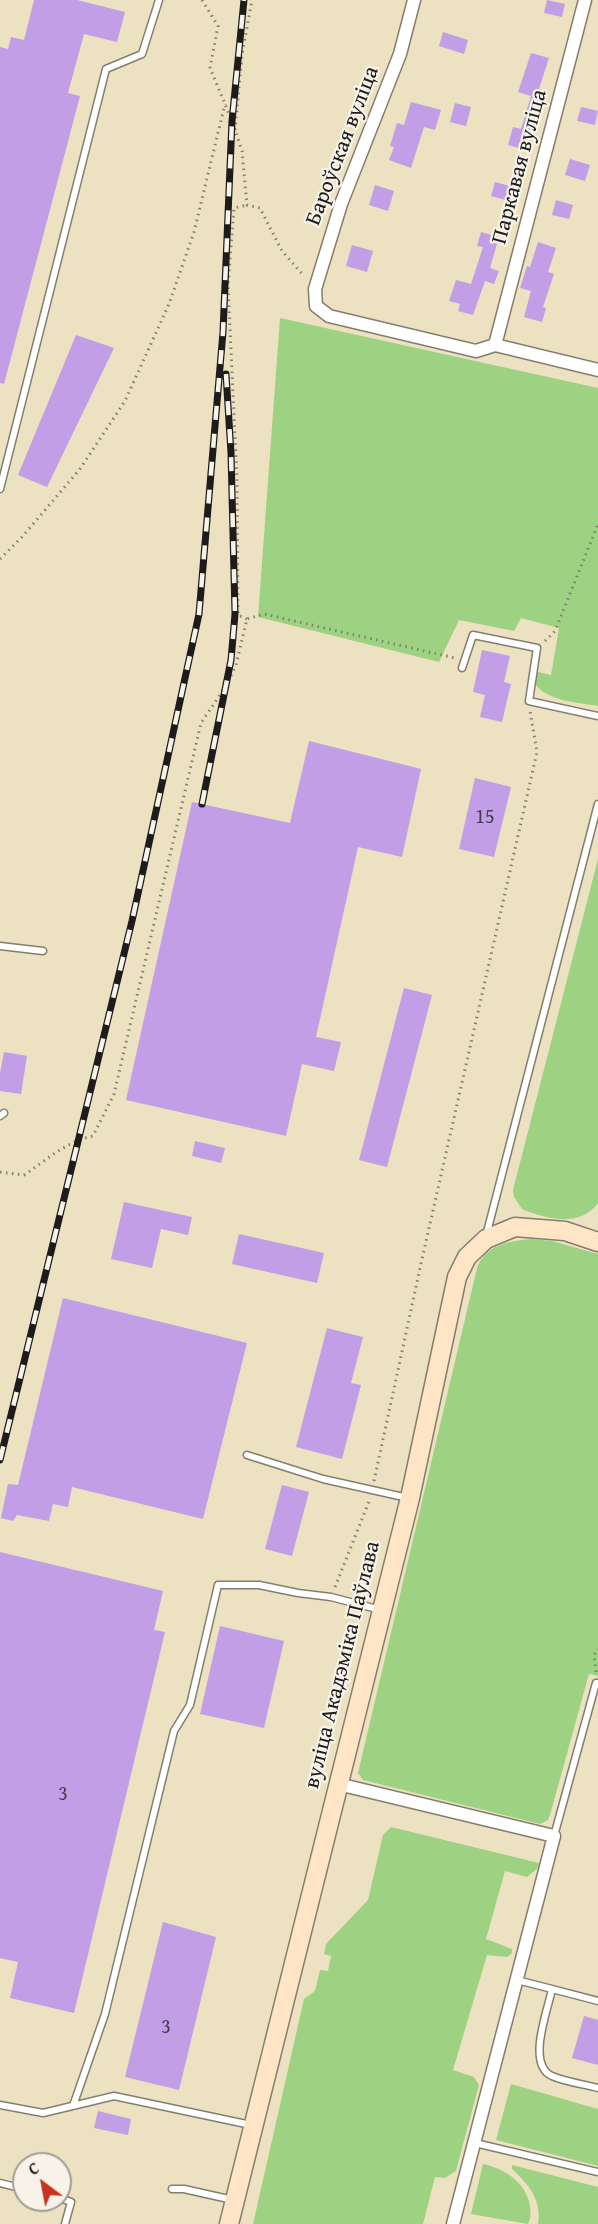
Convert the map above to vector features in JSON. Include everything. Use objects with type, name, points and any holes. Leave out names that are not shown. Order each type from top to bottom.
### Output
[{"type":"main road","name":"вуліца Акадэміка Паўлава","points":[[229,2224],[410,1498],[457,1277],[467,1257],[486,1239],[515,1227],[565,1231],[598,1242]]},
{"type":"street","name":"Бароўская вуліца","points":[[414,0],[400,54],[341,204],[315,289],[315,306],[329,316],[476,351],[495,345]]},
{"type":"street","name":"Паркавая вуліца","points":[[495,345],[585,0]]},
{"type":"street","points":[[495,345],[598,370]]},
{"type":"street","points":[[338,1784],[554,1836],[453,2224]]},
{"type":"lane","points":[[0,489],[106,69],[142,54],[159,0]]},
{"type":"lane","points":[[462,668],[473,635],[537,648],[529,701],[598,716]]},
{"type":"lane","points":[[486,1239],[598,804]]},
{"type":"lane","points":[[0,946],[43,951]]},
{"type":"lane","points":[[247,1455],[323,1479],[410,1498]]},
{"type":"lane","points":[[73,2106],[105,2014],[174,1731],[190,1705],[218,1585],[259,1585],[331,1597],[381,1610]]},
{"type":"lane","points":[[554,1836],[597,1683]]},
{"type":"lane","points":[[517,1980],[598,2001]]},
{"type":"lane","points":[[552,1989],[538,2052],[543,2069],[551,2075],[598,2088]]},
{"type":"lane","points":[[0,2105],[43,2113],[114,2096],[254,2126]]},
{"type":"lane","points":[[475,2143],[598,2172]]},
{"type":"lane","points":[[172,2189],[184,2189],[235,2200]]},
{"type":"path","points":[[202,0],[218,26],[210,68],[242,151],[247,205]]},
{"type":"path","points":[[235,132],[242,55],[252,0]]},
{"type":"path","points":[[0,559],[22,537],[80,469],[125,401],[169,304],[194,232],[225,104]]},
{"type":"path","points":[[315,289],[282,251],[261,208],[247,205],[234,208],[228,285],[237,480],[238,615],[247,619],[264,614],[465,660]]},
{"type":"path","points":[[537,648],[555,631],[598,524]]},
{"type":"path","points":[[0,1172],[24,1175],[59,1149],[79,1139],[93,1136],[114,1094],[201,723],[226,686],[236,665],[247,619]]},
{"type":"path","points":[[331,1597],[372,1490],[537,752],[529,701]]},
{"type":"path","points":[[597,1683],[594,1655],[598,1649]]},
{"type":"green space","points":[[280,318],[598,388],[598,706],[562,700],[539,688],[533,681],[538,672],[551,675],[559,628],[521,618],[514,631],[459,620],[439,662],[258,617]]},
{"type":"green space","points":[[598,859],[598,1203],[582,1216],[572,1219],[552,1218],[522,1209],[514,1197],[513,1190]]},
{"type":"green space","points":[[531,1239],[552,1241],[598,1254],[598,1676],[589,1674],[550,1815],[548,1820],[540,1824],[363,1780],[358,1773],[477,1268],[481,1260],[492,1249],[506,1243]]},
{"type":"green space","points":[[391,1827],[539,1863],[537,1869],[527,1877],[505,1871],[486,1939],[512,1949],[512,1953],[507,1957],[487,1955],[453,2070],[474,2077],[479,2085],[456,2171],[445,2178],[435,2177],[423,2224],[253,2224],[304,1999],[315,1991],[320,1970],[328,1971],[331,1956],[324,1954],[326,1944],[368,1900],[383,1835]]},
{"type":"green space","points":[[511,2084],[598,2109],[598,2166],[496,2140]]},
{"type":"green space","points":[[483,2164],[499,2169],[519,2183],[530,2206],[528,2224],[471,2214]]},
{"type":"green space","points":[[512,2165],[598,2187],[598,2224],[538,2224],[536,2200],[529,2187],[512,2169]]},
{"type":"building","points":[[34,0],[77,0],[125,12],[117,42],[84,34],[68,93],[80,96],[4,384],[0,383],[0,47],[8,49],[11,37],[24,40]]},
{"type":"building","points":[[547,0],[565,4],[562,17],[544,13]]},
{"type":"building","points":[[443,32],[468,40],[464,54],[439,46]]},
{"type":"building","points":[[531,53],[549,58],[539,89],[544,91],[526,150],[508,145],[513,127],[521,129],[531,96],[518,92]]},
{"type":"building","points":[[411,102],[441,110],[435,130],[424,127],[411,168],[389,160],[394,147],[390,146],[397,123],[404,125]]},
{"type":"building","points":[[455,103],[471,107],[466,126],[450,122]]},
{"type":"building","points":[[581,107],[598,111],[595,125],[577,121]]},
{"type":"building","points":[[570,159],[590,165],[585,181],[565,175]]},
{"type":"building","points":[[495,182],[513,187],[509,201],[491,196]]},
{"type":"building","points":[[375,185],[394,191],[388,211],[369,205]]},
{"type":"building","points":[[556,200],[573,205],[569,219],[552,215]]},
{"type":"building","points":[[481,232],[499,237],[490,268],[499,271],[494,284],[485,281],[473,315],[458,311],[460,304],[449,301],[456,280],[471,284],[483,247],[477,246]]},
{"type":"building","points":[[538,242],[556,248],[548,272],[554,274],[543,307],[546,308],[542,322],[524,317],[531,291],[520,288]]},
{"type":"building","points":[[352,245],[373,251],[367,272],[346,266]]},
{"type":"building","points":[[76,335],[114,348],[47,487],[18,475]]},
{"type":"building","points":[[482,650],[510,656],[504,682],[511,684],[502,722],[480,717],[485,695],[473,692]]},
{"type":"building","points":[[309,741],[421,769],[402,857],[358,847],[316,1037],[341,1042],[334,1071],[302,1064],[286,1136],[126,1100],[192,802],[290,823]]},
{"type":"building","points":[[475,778],[511,787],[494,857],[459,849]]},
{"type":"building","points":[[404,988],[432,995],[387,1167],[359,1160]]},
{"type":"building","points":[[4,1052],[27,1056],[21,1094],[0,1091],[0,1073]]},
{"type":"building","points":[[195,1141],[225,1148],[221,1163],[192,1156]]},
{"type":"building","points":[[124,1202],[192,1217],[188,1235],[161,1229],[152,1268],[111,1259]]},
{"type":"building","points":[[239,1234],[324,1253],[317,1283],[232,1264]]},
{"type":"building","points":[[63,1298],[247,1343],[203,1519],[72,1487],[68,1507],[53,1504],[49,1521],[17,1515],[13,1521],[1,1518],[8,1484],[18,1485]]},
{"type":"building","points":[[327,1328],[363,1337],[351,1383],[361,1385],[342,1459],[296,1447]]},
{"type":"building","points":[[282,1485],[309,1492],[292,1556],[265,1549]]},
{"type":"building","points":[[0,1552],[163,1591],[154,1630],[165,1632],[74,2013],[10,1998],[18,1962],[0,1958]]},
{"type":"building","points":[[220,1626],[284,1641],[264,1728],[200,1714]]},
{"type":"building","points":[[163,1922],[216,1937],[179,2090],[125,2077]]},
{"type":"building","points":[[584,2016],[598,2020],[598,2065],[572,2058]]},
{"type":"building","points":[[98,2111],[131,2119],[128,2135],[94,2128]]},
{"type":"railway","points":[[0,1460],[132,921],[199,614],[223,332],[232,121],[244,0]]},
{"type":"railway","points":[[202,804],[231,660],[235,614],[231,453],[226,374]]}]
